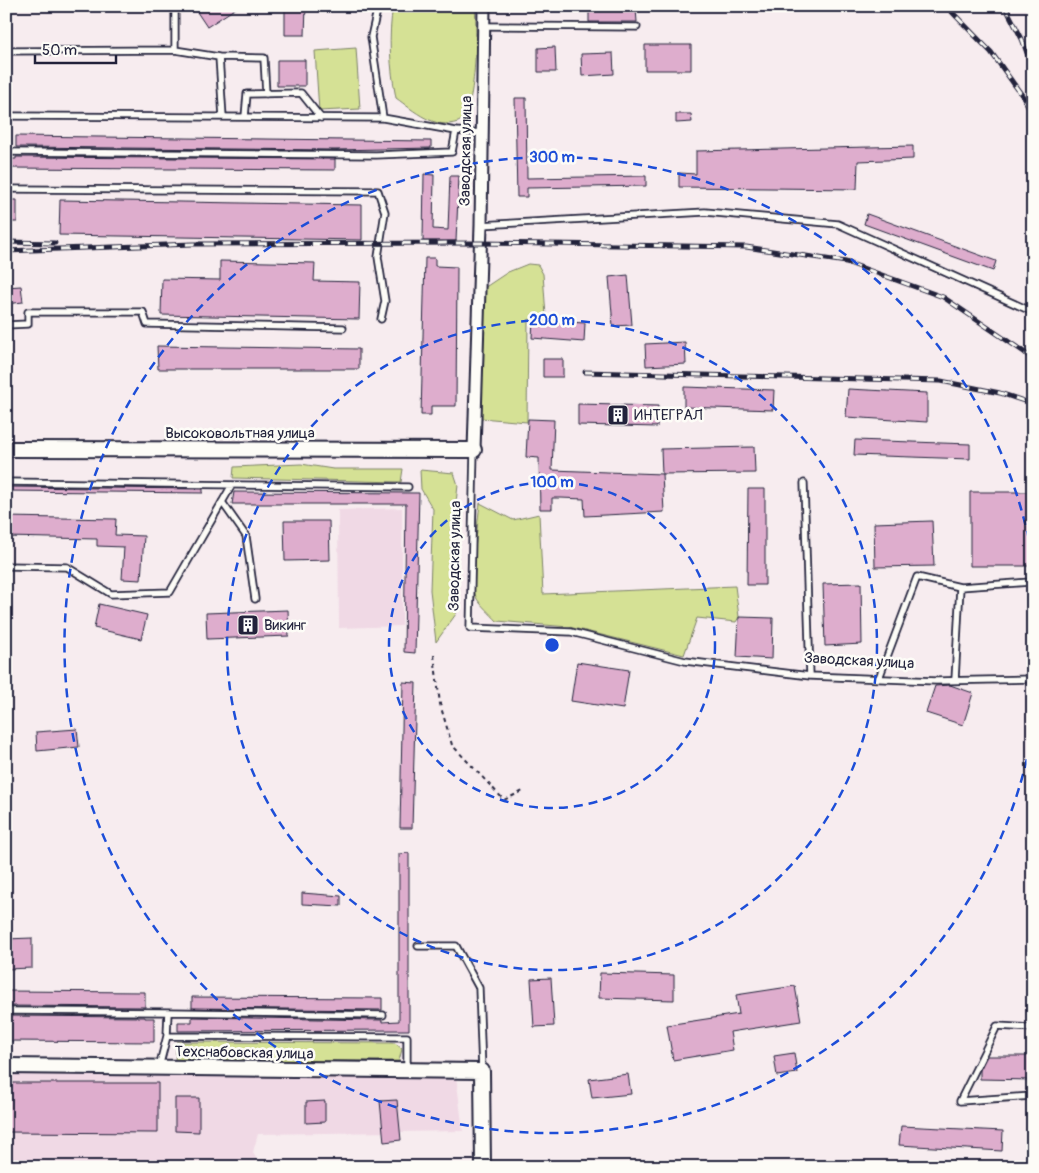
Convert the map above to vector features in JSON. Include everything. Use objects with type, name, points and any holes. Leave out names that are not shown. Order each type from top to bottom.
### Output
[{"type":"street","name":"Заводская улица","points":[[474,450],[481,225],[484,6]]},
{"type":"street","name":"Высоковольтная улица","points":[[6,449],[474,450]]},
{"type":"street","name":"Техснабовская улица","points":[[6,1066],[482,1071]]},
{"type":"street","points":[[482,1071],[483,1167]]},
{"type":"lane","points":[[175,6],[175,50]]},
{"type":"lane","points":[[378,6],[371,37],[383,118]]},
{"type":"lane","points":[[484,26],[637,26]]},
{"type":"lane","points":[[6,51],[175,50],[219,57],[264,58],[266,94]]},
{"type":"lane","points":[[219,57],[223,117]]},
{"type":"lane","points":[[245,117],[247,94],[301,93],[321,118]]},
{"type":"lane","points":[[6,116],[383,118],[456,131],[482,133]]},
{"type":"lane","points":[[6,152],[376,155],[452,152],[456,131]]},
{"type":"lane","points":[[6,189],[378,191],[385,212],[378,257],[385,301],[381,319]]},
{"type":"lane","points":[[481,225],[705,212],[838,224],[1033,312]]},
{"type":"lane","points":[[6,325],[28,324],[28,312],[143,312],[147,324],[343,328]]},
{"type":"lane","name":"Заводская улица","points":[[474,450],[470,628],[571,632],[686,661],[810,676],[936,681],[1033,679]]},
{"type":"lane","points":[[6,482],[408,486]]},
{"type":"lane","points":[[804,483],[810,676]]},
{"type":"lane","points":[[6,566],[67,567],[111,594],[170,592],[232,485]]},
{"type":"lane","points":[[222,502],[246,536],[254,599]]},
{"type":"lane","points":[[879,678],[917,577],[960,587],[1030,582]]},
{"type":"lane","points":[[955,680],[960,587]]},
{"type":"lane","points":[[418,946],[456,946],[479,988],[482,1071]]},
{"type":"lane","points":[[6,1011],[383,1015]]},
{"type":"lane","points":[[158,1068],[167,1036],[168,1012]]},
{"type":"lane","points":[[1033,1028],[997,1026],[960,1101],[1033,1096]]},
{"type":"lane","points":[[167,1036],[407,1037],[407,1070]]},
{"type":"path","points":[[434,655],[440,704],[452,745],[504,800],[523,791]]},
{"type":"shaded area","points":[[402,508],[402,626],[339,628],[338,510]]},
{"type":"shaded area","points":[[455,1068],[463,1131],[258,1134],[253,1152],[260,1167],[6,1167],[6,1070]]},
{"type":"green space","points":[[393,6],[475,6],[476,49],[472,88],[469,104],[464,116],[458,122],[449,124],[425,118],[396,98],[390,52]]},
{"type":"green space","points":[[356,48],[360,109],[319,111],[315,51]]},
{"type":"green space","points":[[528,264],[538,265],[543,274],[546,316],[528,320],[527,422],[481,418],[484,288],[508,272]]},
{"type":"green space","points":[[301,464],[333,469],[403,469],[401,482],[233,478],[234,467]]},
{"type":"green space","points":[[420,470],[454,473],[458,485],[454,520],[458,594],[456,614],[436,642],[430,590],[433,509],[421,489]]},
{"type":"green space","points":[[480,503],[513,520],[539,514],[543,594],[735,586],[739,617],[736,622],[697,618],[684,655],[569,627],[497,621],[478,600],[474,590],[475,552]]},
{"type":"green space","points":[[177,1042],[395,1043],[402,1049],[399,1061],[175,1060]]},
{"type":"building","points":[[193,6],[239,6],[207,27]]},
{"type":"building","points":[[285,6],[306,6],[305,35],[285,35]]},
{"type":"building","points":[[636,9],[637,22],[589,22],[589,10]]},
{"type":"building","points":[[645,45],[691,45],[691,70],[645,70]]},
{"type":"building","points":[[555,47],[556,72],[538,72],[538,48]]},
{"type":"building","points":[[613,53],[614,74],[582,76],[581,54]]},
{"type":"building","points":[[277,60],[305,60],[305,86],[277,86]]},
{"type":"building","points":[[515,98],[526,98],[527,178],[646,176],[646,186],[527,188],[527,197],[517,197]]},
{"type":"building","points":[[676,114],[691,114],[692,122],[676,123]]},
{"type":"building","points":[[16,136],[431,141],[431,148],[335,150],[16,147]]},
{"type":"building","points":[[913,146],[913,159],[858,161],[857,189],[679,187],[679,173],[696,174],[696,151]]},
{"type":"building","points":[[16,157],[335,159],[335,170],[6,168],[6,159],[16,159]]},
{"type":"building","points":[[424,174],[434,175],[433,229],[448,230],[450,176],[459,176],[456,241],[423,241]]},
{"type":"building","points":[[6,200],[17,200],[17,222],[6,222]]},
{"type":"building","points":[[60,200],[362,205],[362,240],[59,235]]},
{"type":"building","points":[[867,214],[996,261],[993,271],[864,224]]},
{"type":"building","points":[[425,258],[435,258],[435,266],[457,267],[456,406],[431,406],[431,415],[421,415]]},
{"type":"building","points":[[220,261],[315,263],[314,281],[360,282],[359,319],[161,315],[162,279],[220,280]]},
{"type":"building","points":[[628,275],[632,325],[613,326],[609,277]]},
{"type":"building","points":[[21,286],[23,302],[6,304],[6,287]]},
{"type":"building","points":[[533,320],[585,323],[584,342],[532,338]]},
{"type":"building","points":[[685,342],[686,364],[646,366],[645,344]]},
{"type":"building","points":[[157,346],[359,349],[359,369],[158,369]]},
{"type":"building","points":[[543,359],[563,359],[563,377],[543,377]]},
{"type":"building","points":[[684,387],[774,390],[773,410],[684,407]]},
{"type":"building","points":[[848,389],[927,393],[927,422],[846,417]]},
{"type":"building","name":"ИНТЕГРАЛ","points":[[578,404],[658,406],[657,427],[578,425]]},
{"type":"building","points":[[528,419],[554,420],[552,470],[662,474],[664,512],[585,516],[584,499],[561,498],[552,498],[552,509],[540,509],[539,458],[526,457]]},
{"type":"building","points":[[855,440],[970,444],[970,459],[854,455]]},
{"type":"building","points":[[754,447],[755,473],[662,474],[661,449]]},
{"type":"building","points":[[6,487],[203,489],[203,493],[6,491]]},
{"type":"building","points":[[748,489],[765,489],[765,585],[747,585]]},
{"type":"building","points":[[234,492],[419,493],[415,653],[404,652],[406,504],[232,504]]},
{"type":"building","points":[[970,492],[1033,492],[1033,566],[970,566]]},
{"type":"building","points":[[6,517],[116,519],[115,535],[144,536],[141,580],[122,579],[124,547],[97,546],[97,539],[6,537]]},
{"type":"building","points":[[284,521],[329,521],[330,560],[285,561]]},
{"type":"building","points":[[932,521],[934,566],[875,567],[874,523]]},
{"type":"building","points":[[861,583],[862,644],[825,646],[823,584]]},
{"type":"building","points":[[99,604],[147,615],[141,639],[94,628]]},
{"type":"building","name":"Викинг","points":[[288,610],[289,636],[207,639],[206,613]]},
{"type":"building","points":[[739,617],[773,618],[772,659],[737,657]]},
{"type":"building","points":[[577,662],[629,670],[623,709],[571,701]]},
{"type":"building","points":[[403,682],[416,683],[412,828],[400,828]]},
{"type":"building","points":[[950,685],[973,693],[963,725],[926,713],[935,686]]},
{"type":"building","points":[[77,729],[79,747],[37,751],[36,732]]},
{"type":"building","points":[[409,853],[409,1030],[178,1031],[178,1022],[192,1022],[192,1017],[399,1021],[399,854]]},
{"type":"building","points":[[302,893],[341,896],[341,906],[302,904]]},
{"type":"building","points":[[32,938],[32,968],[6,969],[6,939]]},
{"type":"building","points":[[600,973],[674,975],[674,1000],[599,998]]},
{"type":"building","points":[[551,978],[554,1026],[534,1027],[531,979]]},
{"type":"building","points":[[795,986],[801,1021],[730,1032],[733,1050],[673,1060],[667,1025],[739,1014],[736,995]]},
{"type":"building","points":[[6,991],[145,992],[145,1007],[6,1006]]},
{"type":"building","points":[[192,997],[382,998],[382,1010],[192,1008]]},
{"type":"building","points":[[6,1016],[154,1018],[154,1042],[6,1041]]},
{"type":"building","points":[[794,1053],[797,1073],[777,1076],[774,1056]]},
{"type":"building","points":[[987,1056],[1033,1056],[1033,1080],[980,1079],[980,1070]]},
{"type":"building","points":[[628,1074],[631,1094],[592,1098],[589,1079]]},
{"type":"building","points":[[6,1083],[158,1083],[158,1133],[6,1132]]},
{"type":"building","points":[[175,1098],[199,1098],[199,1132],[175,1131]]},
{"type":"building","points":[[397,1100],[401,1140],[384,1142],[380,1101]]},
{"type":"building","points":[[325,1101],[325,1122],[306,1123],[306,1102]]},
{"type":"building","points":[[901,1126],[1003,1131],[1002,1151],[899,1145]]},
{"type":"railway","points":[[943,6],[950,10],[991,52],[1024,98],[1033,115]]},
{"type":"railway","points":[[1005,6],[1022,39],[1033,70]]},
{"type":"railway","points":[[6,242],[55,243]]},
{"type":"railway","points":[[6,251],[193,244],[481,243],[746,247],[846,262],[943,297],[1033,360]]},
{"type":"railway","points":[[585,372],[941,381],[1000,393],[1033,404]]},
{"type":"place","name":"ИНТЕГРАЛ","points":[[618,415]]},
{"type":"place","name":"Викинг","points":[[248,625]]}]
